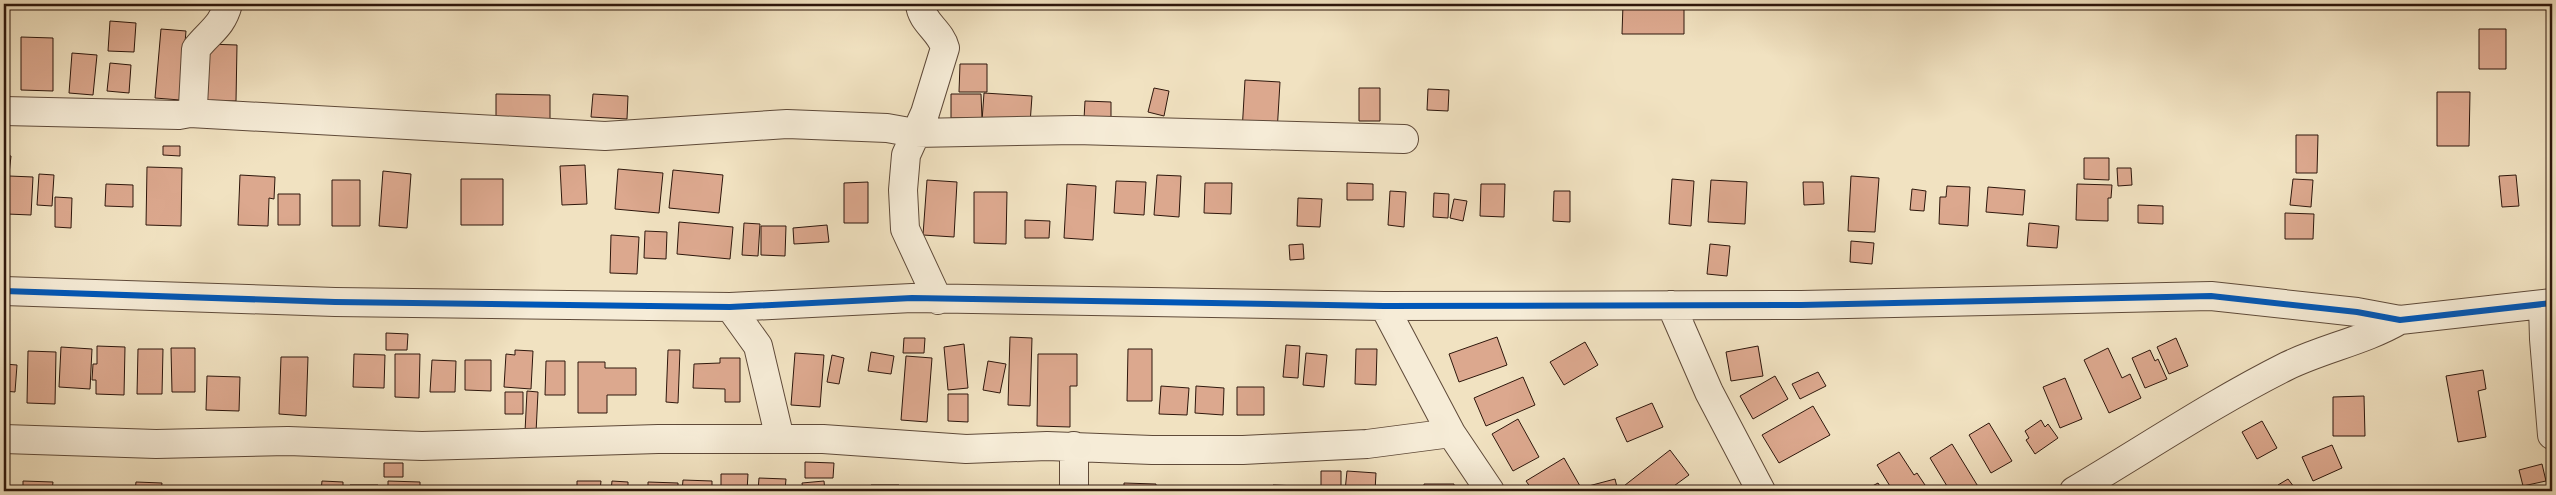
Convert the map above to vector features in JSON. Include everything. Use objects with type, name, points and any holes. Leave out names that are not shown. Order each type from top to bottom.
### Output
[{"type":"street","points":[[190,113],[193,106],[196,49],[216,30],[228,4]]},
{"type":"street","points":[[920,4],[925,19],[943,38],[945,48],[925,113],[914,133],[906,155],[903,190],[905,229],[938,300]]},
{"type":"street","points":[[4,111],[179,115],[190,113],[606,136],[787,124],[887,128],[914,133],[1076,130],[1404,138]]},
{"type":"street","points":[[4,291],[335,302],[730,307],[912,298],[938,300],[1384,306],[1801,305],[2211,296],[2357,312],[2400,320],[2548,304],[2544,339],[2552,435]]},
{"type":"street","points":[[1671,305],[1708,392],[1761,491]]},
{"type":"street","points":[[1384,306],[1451,433],[1490,491]]},
{"type":"street","points":[[730,307],[758,346],[780,439]]},
{"type":"street","points":[[2074,491],[2212,406],[2281,369],[2379,332],[2400,320]]},
{"type":"street","points":[[4,439],[156,444],[288,441],[422,446],[648,439],[823,439],[966,449],[1074,446],[1152,450],[1243,450],[1367,444],[1451,433]]},
{"type":"street","points":[[1074,446],[1074,491]]},
{"type":"building","points":[[1384,4],[1442,4],[1442,8]]},
{"type":"building","points":[[1623,4],[1684,4],[1684,34],[1622,34]]},
{"type":"building","points":[[110,21],[136,23],[134,52],[108,51]]},
{"type":"building","points":[[4,25],[7,25],[7,85],[4,85]]},
{"type":"building","points":[[161,29],[186,31],[180,100],[155,98]]},
{"type":"building","points":[[2479,29],[2506,29],[2506,69],[2479,69]]},
{"type":"building","points":[[21,37],[53,38],[53,91],[21,90]]},
{"type":"building","points":[[207,44],[237,45],[236,101],[207,101]]},
{"type":"building","points":[[72,53],[97,55],[93,95],[69,93]]},
{"type":"building","points":[[110,63],[131,65],[129,93],[107,91]]},
{"type":"building","points":[[960,64],[987,64],[987,92],[959,92]]},
{"type":"building","points":[[1245,80],[1280,82],[1277,133],[1242,132]]},
{"type":"building","points":[[1154,88],[1169,91],[1164,116],[1148,112]]},
{"type":"building","points":[[1359,88],[1380,88],[1380,121],[1359,121]]},
{"type":"building","points":[[1428,89],[1449,90],[1448,111],[1427,110]]},
{"type":"building","points":[[2437,92],[2470,92],[2469,146],[2437,146]]},
{"type":"building","points":[[984,93],[1032,96],[1030,124],[982,121]]},
{"type":"building","points":[[496,94],[550,95],[550,124],[496,123]]},
{"type":"building","points":[[593,94],[628,96],[627,119],[591,117]]},
{"type":"building","points":[[951,94],[981,94],[982,118],[951,118]]},
{"type":"building","points":[[1085,101],[1111,102],[1111,119],[1084,119]]},
{"type":"building","points":[[2296,135],[2318,135],[2317,173],[2296,173]]},
{"type":"building","points":[[163,146],[180,146],[180,156],[163,155]]},
{"type":"building","points":[[4,155],[11,156],[9,174],[4,174]]},
{"type":"building","points":[[2084,158],[2109,158],[2109,180],[2084,179]]},
{"type":"building","points":[[585,165],[587,204],[562,205],[560,166]]},
{"type":"building","points":[[147,167],[182,168],[181,226],[146,225]]},
{"type":"building","points":[[2117,168],[2131,168],[2132,185],[2118,186]]},
{"type":"building","points":[[618,169],[663,173],[659,213],[615,209]]},
{"type":"building","points":[[673,170],[723,175],[719,213],[669,208]]},
{"type":"building","points":[[383,171],[411,174],[407,228],[379,226]]},
{"type":"building","points":[[39,174],[54,175],[52,206],[37,205]]},
{"type":"building","points":[[240,175],[275,177],[274,199],[269,198],[268,226],[238,225]]},
{"type":"building","points":[[1157,175],[1181,176],[1179,217],[1154,215]]},
{"type":"building","points":[[2516,175],[2519,206],[2502,207],[2499,176]]},
{"type":"building","points":[[9,176],[33,177],[31,215],[7,214]]},
{"type":"building","points":[[1851,176],[1879,178],[1875,232],[1848,231]]},
{"type":"building","points":[[461,179],[503,179],[503,225],[461,225]]},
{"type":"building","points":[[1672,179],[1694,181],[1691,226],[1669,224]]},
{"type":"building","points":[[2293,179],[2313,180],[2311,207],[2290,205]]},
{"type":"building","points":[[332,180],[360,180],[360,226],[332,226]]},
{"type":"building","points":[[927,180],[957,182],[954,237],[923,235]]},
{"type":"building","points":[[1711,180],[1747,182],[1745,224],[1708,222]]},
{"type":"building","points":[[1116,181],[1146,182],[1144,215],[1114,213]]},
{"type":"building","points":[[868,182],[868,223],[844,223],[844,183]]},
{"type":"building","points":[[1803,182],[1823,182],[1824,204],[1804,205]]},
{"type":"building","points":[[1205,183],[1232,183],[1231,214],[1204,213]]},
{"type":"building","points":[[1347,183],[1373,184],[1373,200],[1347,200]]},
{"type":"building","points":[[106,184],[133,185],[133,207],[105,206]]},
{"type":"building","points":[[1067,184],[1096,186],[1093,240],[1064,238]]},
{"type":"building","points":[[1481,184],[1505,184],[1504,217],[1480,216]]},
{"type":"building","points":[[2077,184],[2112,185],[2111,198],[2108,198],[2108,221],[2076,220]]},
{"type":"building","points":[[1947,186],[1970,187],[1968,226],[1939,224],[1940,197],[1946,197]]},
{"type":"building","points":[[1988,187],[2025,190],[2023,215],[1986,212]]},
{"type":"building","points":[[1912,189],[1926,191],[1924,211],[1910,210]]},
{"type":"building","points":[[1390,191],[1406,192],[1404,227],[1388,225]]},
{"type":"building","points":[[1554,191],[1570,191],[1570,222],[1553,221]]},
{"type":"building","points":[[974,192],[1007,192],[1006,244],[974,243]]},
{"type":"building","points":[[1434,193],[1449,194],[1448,218],[1433,217]]},
{"type":"building","points":[[278,194],[300,194],[300,225],[278,225]]},
{"type":"building","points":[[55,197],[72,198],[71,228],[55,227]]},
{"type":"building","points":[[1298,198],[1322,199],[1320,227],[1297,226]]},
{"type":"building","points":[[1454,199],[1467,201],[1463,221],[1450,218]]},
{"type":"building","points":[[2138,205],[2163,206],[2163,224],[2138,223]]},
{"type":"building","points":[[2285,213],[2314,214],[2313,239],[2285,239]]},
{"type":"building","points":[[1025,220],[1050,221],[1049,238],[1025,238]]},
{"type":"building","points":[[679,222],[733,227],[730,259],[677,254]]},
{"type":"building","points":[[744,223],[760,224],[758,256],[742,255]]},
{"type":"building","points":[[2029,223],[2059,226],[2057,248],[2027,246]]},
{"type":"building","points":[[827,225],[829,242],[794,244],[793,228]]},
{"type":"building","points":[[761,226],[786,226],[785,256],[761,255]]},
{"type":"building","points":[[645,231],[667,232],[666,259],[644,258]]},
{"type":"building","points":[[611,235],[639,237],[637,274],[610,273]]},
{"type":"building","points":[[1851,241],[1874,243],[1872,264],[1850,262]]},
{"type":"building","points":[[1303,244],[1304,259],[1290,260],[1289,245]]},
{"type":"building","points":[[1710,244],[1730,246],[1727,276],[1707,274]]},
{"type":"building","points":[[386,333],[408,334],[407,350],[386,350]]},
{"type":"building","points":[[1010,337],[1032,338],[1030,406],[1008,405]]},
{"type":"building","points":[[1497,337],[1507,365],[1459,382],[1449,354]]},
{"type":"building","points":[[904,338],[925,338],[924,353],[903,353]]},
{"type":"building","points":[[2176,338],[2188,366],[2169,374],[2157,347]]},
{"type":"building","points":[[1585,342],[1598,365],[1564,385],[1550,362]]},
{"type":"building","points":[[964,344],[968,388],[948,390],[944,347]]},
{"type":"building","points":[[1286,345],[1300,346],[1298,378],[1283,377]]},
{"type":"building","points":[[97,346],[125,347],[124,395],[96,394],[96,380],[92,380],[93,364],[97,364]]},
{"type":"building","points":[[1758,346],[1763,376],[1731,381],[1726,352]]},
{"type":"building","points":[[61,347],[92,349],[90,389],[59,387]]},
{"type":"building","points":[[171,348],[195,348],[195,392],[172,392]]},
{"type":"building","points":[[2108,348],[2122,378],[2130,374],[2141,398],[2109,413],[2084,360]]},
{"type":"building","points":[[138,349],[163,349],[162,394],[137,394]]},
{"type":"building","points":[[1128,349],[1152,349],[1152,401],[1127,401]]},
{"type":"building","points":[[1356,349],[1377,349],[1376,385],[1355,384]]},
{"type":"building","points":[[515,350],[533,351],[531,389],[504,387],[506,354],[515,355]]},
{"type":"building","points":[[668,350],[680,350],[678,403],[666,402]]},
{"type":"building","points":[[2150,350],[2155,361],[2158,359],[2167,379],[2145,388],[2132,358]]},
{"type":"building","points":[[28,351],[56,352],[55,404],[27,403]]},
{"type":"building","points":[[871,352],[894,356],[891,374],[868,371]]},
{"type":"building","points":[[795,353],[824,355],[820,407],[791,405]]},
{"type":"building","points":[[1306,353],[1327,355],[1324,387],[1303,385]]},
{"type":"building","points":[[354,354],[385,355],[384,388],[353,387]]},
{"type":"building","points":[[395,354],[420,354],[419,398],[395,397]]},
{"type":"building","points":[[1038,354],[1077,354],[1077,386],[1070,386],[1070,427],[1037,426]]},
{"type":"building","points":[[832,355],[844,358],[839,384],[827,382]]},
{"type":"building","points":[[906,356],[932,358],[927,422],[901,420]]},
{"type":"building","points":[[281,357],[308,357],[306,416],[279,414]]},
{"type":"building","points":[[720,358],[740,358],[740,402],[725,402],[725,389],[693,388],[694,364],[720,363]]},
{"type":"building","points":[[432,360],[456,361],[455,392],[430,392]]},
{"type":"building","points":[[465,360],[491,360],[491,391],[465,390]]},
{"type":"building","points":[[546,361],[565,361],[565,395],[545,395]]},
{"type":"building","points":[[988,361],[1006,364],[1000,393],[983,390]]},
{"type":"building","points":[[578,362],[605,362],[605,368],[636,368],[636,395],[607,395],[607,413],[578,413]]},
{"type":"building","points":[[4,364],[17,365],[15,392],[4,391]]},
{"type":"building","points":[[2483,370],[2486,389],[2478,391],[2486,437],[2458,442],[2446,376]]},
{"type":"building","points":[[1818,372],[1826,386],[1800,399],[1792,384]]},
{"type":"building","points":[[207,376],[240,377],[239,411],[206,410]]},
{"type":"building","points":[[1775,376],[1788,399],[1753,419],[1740,396]]},
{"type":"building","points":[[1523,377],[1535,405],[1486,426],[1474,398]]},
{"type":"building","points":[[2065,378],[2082,419],[2060,428],[2043,387]]},
{"type":"building","points":[[1161,386],[1189,388],[1187,415],[1159,414]]},
{"type":"building","points":[[1196,386],[1224,388],[1223,415],[1195,413]]},
{"type":"building","points":[[1237,387],[1264,387],[1264,415],[1237,415]]},
{"type":"building","points":[[527,391],[538,392],[536,433],[525,432]]},
{"type":"building","points":[[505,392],[523,392],[523,414],[505,414]]},
{"type":"building","points":[[948,394],[968,394],[968,422],[948,421]]},
{"type":"building","points":[[2364,396],[2365,436],[2333,436],[2333,397]]},
{"type":"building","points":[[1652,403],[1663,427],[1627,442],[1616,418]]},
{"type":"building","points":[[1813,406],[1830,435],[1779,463],[1762,435]]},
{"type":"building","points":[[1518,419],[1539,457],[1513,471],[1492,434]]},
{"type":"building","points":[[2041,420],[2045,427],[2048,424],[2058,438],[2035,454],[2026,440],[2029,438],[2025,431]]},
{"type":"building","points":[[2262,421],[2277,448],[2257,459],[2242,432]]},
{"type":"building","points":[[1989,423],[2012,461],[1991,473],[1969,435]]},
{"type":"building","points":[[1952,444],[1979,488],[1974,491],[1950,491],[1930,458]]},
{"type":"building","points":[[2332,445],[2342,468],[2313,481],[2302,457]]},
{"type":"building","points":[[1670,450],[1689,475],[1667,491],[1621,491],[1620,489]]},
{"type":"building","points":[[1899,452],[1914,475],[1917,473],[1929,491],[1893,491],[1877,465]]},
{"type":"building","points":[[1564,458],[1580,486],[1571,491],[1533,491],[1526,481]]},
{"type":"building","points":[[805,462],[834,463],[833,478],[805,478]]},
{"type":"building","points":[[384,463],[403,463],[403,477],[384,477]]},
{"type":"building","points":[[2542,464],[2546,481],[2523,486],[2519,470]]},
{"type":"building","points":[[1321,471],[1341,471],[1341,491],[1321,491]]},
{"type":"building","points":[[1347,471],[1376,473],[1375,491],[1345,491]]},
{"type":"building","points":[[721,474],[748,474],[747,491],[721,491]]},
{"type":"building","points":[[759,478],[786,479],[785,491],[758,491]]},
{"type":"building","points":[[1615,479],[1618,491],[1582,491],[1581,488]]},
{"type":"building","points":[[2288,479],[2297,491],[2282,491],[2278,485]]},
{"type":"building","points":[[683,480],[712,481],[712,491],[682,491]]},
{"type":"building","points":[[23,481],[53,482],[52,491],[23,491]]},
{"type":"building","points":[[322,481],[343,482],[343,491],[321,491]]},
{"type":"building","points":[[388,481],[420,482],[420,491],[388,491]]},
{"type":"building","points":[[577,481],[601,481],[600,491],[577,491]]},
{"type":"building","points":[[612,481],[628,482],[628,491],[611,491]]},
{"type":"building","points":[[824,481],[825,491],[803,491],[802,483]]},
{"type":"building","points":[[136,482],[162,483],[161,491],[135,491]]},
{"type":"building","points":[[648,482],[678,483],[678,491],[648,491]]},
{"type":"building","points":[[1124,483],[1156,484],[1156,491],[1124,491]]},
{"type":"building","points":[[1878,483],[1883,491],[1863,491]]},
{"type":"building","points":[[1424,484],[1454,484],[1454,491],[1424,491]]},
{"type":"building","points":[[350,485],[378,485],[378,491],[351,491]]},
{"type":"building","points":[[871,485],[899,485],[899,491],[871,491]]},
{"type":"building","points":[[1273,485],[1300,486],[1300,491],[1273,491]]},
{"type":"building","points":[[430,486],[454,487],[454,491],[430,491]]},
{"type":"building","points":[[99,487],[129,489],[129,491],[99,491]]},
{"type":"cycle path","points":[[4,291],[335,302],[730,307],[912,298],[1384,306],[1801,305],[2211,296],[2357,312],[2400,320],[2552,303]]}]
